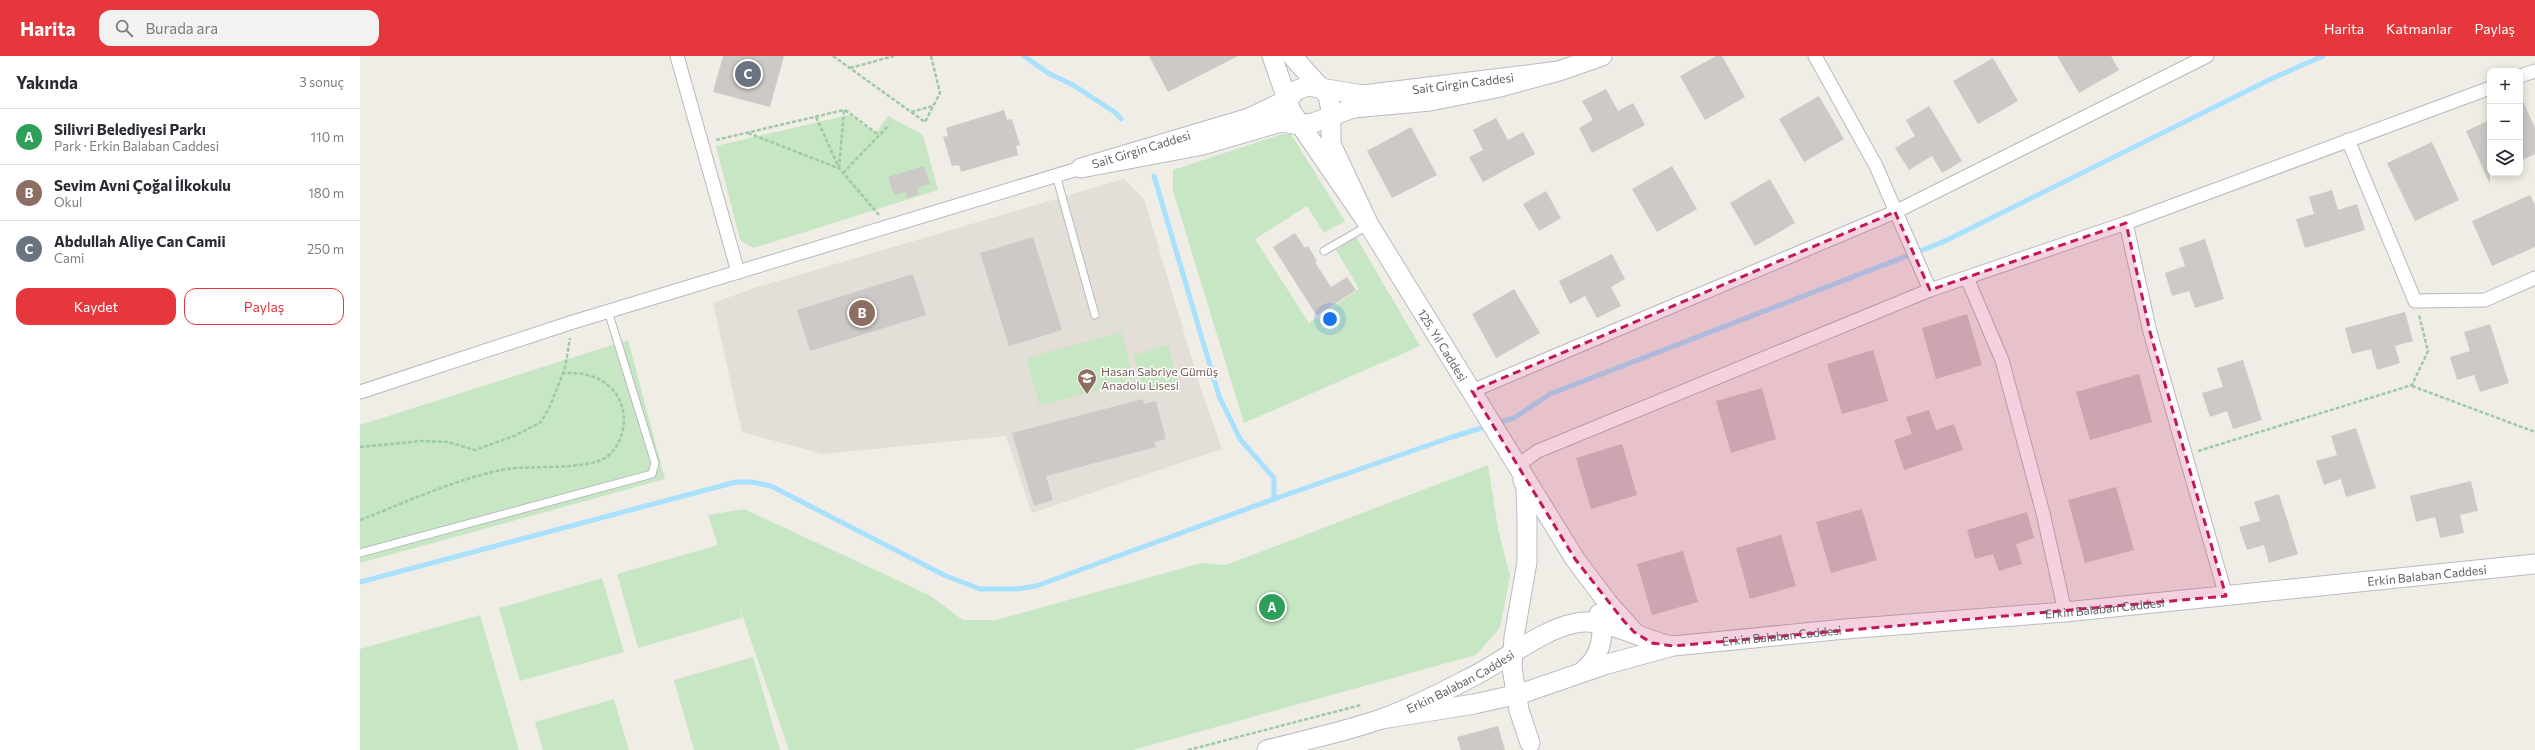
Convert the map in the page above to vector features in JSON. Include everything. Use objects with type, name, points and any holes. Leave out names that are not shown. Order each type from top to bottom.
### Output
[{"type":"street","points":[[677,56],[738,272]]},
{"type":"street","name":"125. Yıl Caddesi","points":[[1272,56],[1291,111],[1369,225],[1518,466]]},
{"type":"street","name":"125. Yıl Caddesi","points":[[1292,56],[1328,96],[1331,118],[1331,144],[1369,225]]},
{"type":"street","name":"Sait Girgin Caddesi","points":[[1081,168],[1203,144],[1281,122],[1300,125],[1331,118],[1353,108],[1430,101],[1559,71],[1602,56]]},
{"type":"street","points":[[1815,56],[1876,166],[1930,290]]},
{"type":"street","points":[[1472,391],[1895,212],[2207,56]]},
{"type":"street","name":"Sait Girgin Caddesi","points":[[1081,168],[1249,118],[1287,100],[1297,90],[1308,86],[1363,95],[1559,71]]},
{"type":"street","points":[[2523,75],[2535,71]]},
{"type":"street","points":[[1518,466],[1538,451],[1930,290],[2126,223],[2487,89]]},
{"type":"street","points":[[2348,140],[2415,301],[2485,300],[2535,278]]},
{"type":"street","points":[[360,392],[572,322],[1081,168]]},
{"type":"street","points":[[2126,223],[2150,332],[2226,596]]},
{"type":"street","points":[[1967,278],[2002,360],[2043,513],[2065,612]]},
{"type":"street","points":[[1518,466],[1575,559],[1608,603],[1634,632]]},
{"type":"street","points":[[1518,466],[1526,488],[1527,562],[1513,646],[1516,695],[1531,746]]},
{"type":"street","points":[[1575,559],[1597,608],[1603,626],[1598,656],[1591,665],[1580,672]]},
{"type":"street","name":"Erkin Balaban Caddesi","points":[[1267,750],[1382,719],[1474,704],[1516,695],[1580,672],[1673,646],[1853,628],[2065,612],[2535,564]]},
{"type":"street","name":"Erkin Balaban Caddesi","points":[[1382,719],[1465,681],[1504,649],[1558,628],[1578,623],[1603,626],[1634,632],[1652,643],[1673,646]]},
{"type":"street","points":[[1531,746],[1528,705],[1530,695],[1543,686]]},
{"type":"lane","points":[[1056,175],[1094,315]]},
{"type":"lane","points":[[1324,251],[1369,225]]},
{"type":"lane","points":[[360,553],[652,474],[655,463],[608,311]]},
{"type":"path","points":[[833,56],[925,122],[940,93],[930,56]]},
{"type":"path","points":[[850,68],[894,56]]},
{"type":"path","points":[[911,112],[934,106]]},
{"type":"path","points":[[702,143],[844,110],[879,135]]},
{"type":"path","points":[[839,168],[844,110]]},
{"type":"path","points":[[816,117],[839,168],[888,226]]},
{"type":"path","points":[[843,173],[888,125]]},
{"type":"path","points":[[747,133],[839,168]]},
{"type":"path","points":[[2412,385],[2428,351],[2415,301]]},
{"type":"path","points":[[360,448],[422,441],[448,442],[475,450],[514,436],[540,422],[557,392],[564,373],[572,322]]},
{"type":"path","points":[[360,520],[466,479],[507,469],[585,464],[598,461],[609,455],[620,437],[625,422],[622,406],[615,392],[594,376],[585,373],[564,373]]},
{"type":"path","points":[[2185,455],[2412,385],[2535,432]]},
{"type":"path","points":[[1188,750],[1365,704]]},
{"type":"highlighted area","points":[[1895,212],[1930,290],[2126,223],[2150,332],[2226,596],[1673,646],[1652,643],[1634,632],[1623,620],[1575,559],[1472,391]]},
{"type":"shaded area","points":[[1124,179],[1144,199],[1200,386],[1222,449],[1032,513],[1006,436],[822,454],[742,432],[713,303],[754,288]]},
{"type":"green space","points":[[849,115],[876,133],[888,116],[923,135],[938,190],[754,248],[740,240],[716,146]]},
{"type":"green space","points":[[1282,134],[1291,134],[1345,221],[1324,233],[1307,206],[1255,239],[1309,323],[1359,289],[1336,250],[1356,237],[1420,346],[1244,423],[1173,191],[1173,170]]},
{"type":"green space","points":[[1121,332],[1134,380],[1040,406],[1026,358]]},
{"type":"green space","points":[[628,340],[665,479],[360,563],[360,425]]},
{"type":"green space","points":[[1168,345],[1178,382],[1144,392],[1133,355]]},
{"type":"green space","points":[[1488,465],[1498,529],[1510,576],[1500,628],[1476,655],[1133,750],[789,750],[738,603],[742,618],[638,648],[617,574],[718,545],[708,515],[744,509],[929,595],[963,620],[996,620],[1201,563],[1226,565]]},
{"type":"green space","points":[[602,578],[624,652],[520,681],[499,608]]},
{"type":"green space","points":[[480,615],[519,750],[360,750],[360,649]]},
{"type":"green space","points":[[753,657],[780,750],[694,750],[674,680]]},
{"type":"green space","points":[[614,699],[629,750],[543,750],[535,722]]},
{"type":"building","points":[[723,56],[784,56],[770,107],[713,92]]},
{"type":"building","points":[[1149,56],[1238,56],[1168,92]]},
{"type":"building","points":[[1716,56],[1722,56],[1745,97],[1705,120],[1680,76]]},
{"type":"building","points":[[2057,56],[2111,56],[2119,70],[2079,93]]},
{"type":"building","points":[[1993,58],[2018,101],[1978,124],[1953,81]]},
{"type":"building","points":[[1606,89],[1618,111],[1633,103],[1645,125],[1592,153],[1579,128],[1593,120],[1582,101]]},
{"type":"building","points":[[1819,96],[1844,139],[1804,162],[1779,119]]},
{"type":"building","points":[[2523,101],[2535,128],[2535,154],[2523,160]]},
{"type":"building","points":[[1929,106],[1962,161],[1942,173],[1932,156],[1909,170],[1895,148],[1915,136],[1906,120]]},
{"type":"building","points":[[1004,110],[1007,120],[1012,119],[1020,145],[1016,146],[1018,155],[961,172],[959,165],[952,166],[943,137],[948,136],[946,128]]},
{"type":"building","points":[[1496,118],[1508,140],[1523,132],[1535,154],[1483,182],[1469,157],[1483,150],[1473,130]]},
{"type":"building","points":[[2487,121],[2487,176],[2490,176],[2490,184],[2466,131]]},
{"type":"building","points":[[1411,127],[1437,175],[1392,198],[1367,151]]},
{"type":"building","points":[[2432,142],[2459,200],[2415,221],[2387,163]]},
{"type":"building","points":[[924,166],[930,184],[917,188],[919,194],[907,198],[905,192],[894,195],[888,177]]},
{"type":"building","points":[[1672,166],[1697,209],[1657,232],[1632,189]]},
{"type":"building","points":[[1770,179],[1795,223],[1755,246],[1730,203]]},
{"type":"building","points":[[2332,190],[2338,210],[2357,204],[2365,230],[2305,248],[2296,219],[2314,214],[2309,197]]},
{"type":"building","points":[[1546,191],[1561,218],[1539,231],[1523,204]]},
{"type":"building","points":[[2530,195],[2535,206],[2535,247],[2492,266],[2472,221]]},
{"type":"building","points":[[1295,233],[1305,248],[1308,246],[1317,261],[1315,262],[1331,287],[1347,277],[1356,290],[1317,316],[1273,247]]},
{"type":"building","points":[[1033,237],[1062,330],[1009,346],[980,253]]},
{"type":"building","points":[[2205,239],[2224,299],[2195,308],[2189,291],[2172,296],[2165,273],[2185,266],[2179,248]]},
{"type":"building","points":[[1612,254],[1625,279],[1611,287],[1621,306],[1597,318],[1585,296],[1570,304],[1559,281]]},
{"type":"building","points":[[913,274],[926,315],[810,351],[797,310]]},
{"type":"building","points":[[1514,289],[1540,333],[1496,358],[1472,314]]},
{"type":"building","points":[[2405,312],[2413,341],[2395,346],[2400,363],[2377,370],[2371,349],[2352,354],[2345,328]]},
{"type":"building","points":[[1967,314],[1982,365],[1936,379],[1922,328]]},
{"type":"building","points":[[2490,324],[2509,383],[2480,392],[2474,375],[2457,380],[2450,357],[2470,351],[2464,332]]},
{"type":"building","points":[[1873,350],[1888,401],[1842,414],[1827,364]]},
{"type":"building","points":[[2243,360],[2262,420],[2233,429],[2227,411],[2210,417],[2202,393],[2223,387],[2217,368]]},
{"type":"building","points":[[2139,374],[2152,422],[2090,440],[2076,392]]},
{"type":"building","points":[[1762,388],[1776,439],[1731,453],[1716,401]]},
{"type":"building","points":[[1143,399],[1144,404],[1156,401],[1166,439],[1154,442],[1156,447],[1046,476],[1053,500],[1034,506],[1012,433]]},
{"type":"building","points":[[1929,410],[1936,430],[1954,424],[1963,450],[1904,470],[1894,440],[1912,434],[1906,417]]},
{"type":"building","points":[[2356,428],[2376,488],[2346,497],[2341,479],[2324,485],[2316,461],[2337,455],[2331,436]]},
{"type":"building","points":[[1622,444],[1637,495],[1591,509],[1576,458]]},
{"type":"building","points":[[2471,481],[2478,511],[2460,515],[2464,533],[2440,538],[2435,517],[2416,522],[2410,496]]},
{"type":"building","points":[[2116,487],[2134,550],[2085,563],[2068,500]]},
{"type":"building","points":[[2279,494],[2298,554],[2269,563],[2264,545],[2247,550],[2239,527],[2260,521],[2254,502]]},
{"type":"building","points":[[1862,509],[1877,560],[1831,573],[1816,522]]},
{"type":"building","points":[[2027,512],[2034,538],[2016,544],[2022,564],[1999,571],[1993,554],[1975,559],[1967,530]]},
{"type":"building","points":[[1781,535],[1796,586],[1750,599],[1736,548]]},
{"type":"building","points":[[1683,551],[1698,602],[1652,615],[1637,564]]},
{"type":"building","points":[[1498,726],[1505,750],[1461,750],[1457,737]]},
{"type":"waterway","points":[[1024,56],[1048,73],[1073,85],[1116,113],[1121,119]]},
{"type":"waterway","points":[[360,582],[736,482],[752,482],[771,486],[946,576],[980,589],[1017,589],[1036,586],[1274,499],[1452,437],[1514,418],[1550,394],[1943,242],[2273,78],[2323,56]]},
{"type":"waterway","points":[[1154,176],[1219,396],[1240,439],[1274,478],[1274,499]]},
{"type":"place","name":"Abdullah Aliye Can Camii","points":[[748,74]]},
{"type":"place","name":"Sevim Avni Çoğal İlkokulu","points":[[862,313]]},
{"type":"place","name":"Hasan Sabriye Gümüş Anadolu Lisesi","points":[[1087,395]]},
{"type":"place","name":"Silivri Belediyesi Parkı","points":[[1272,607]]}]
